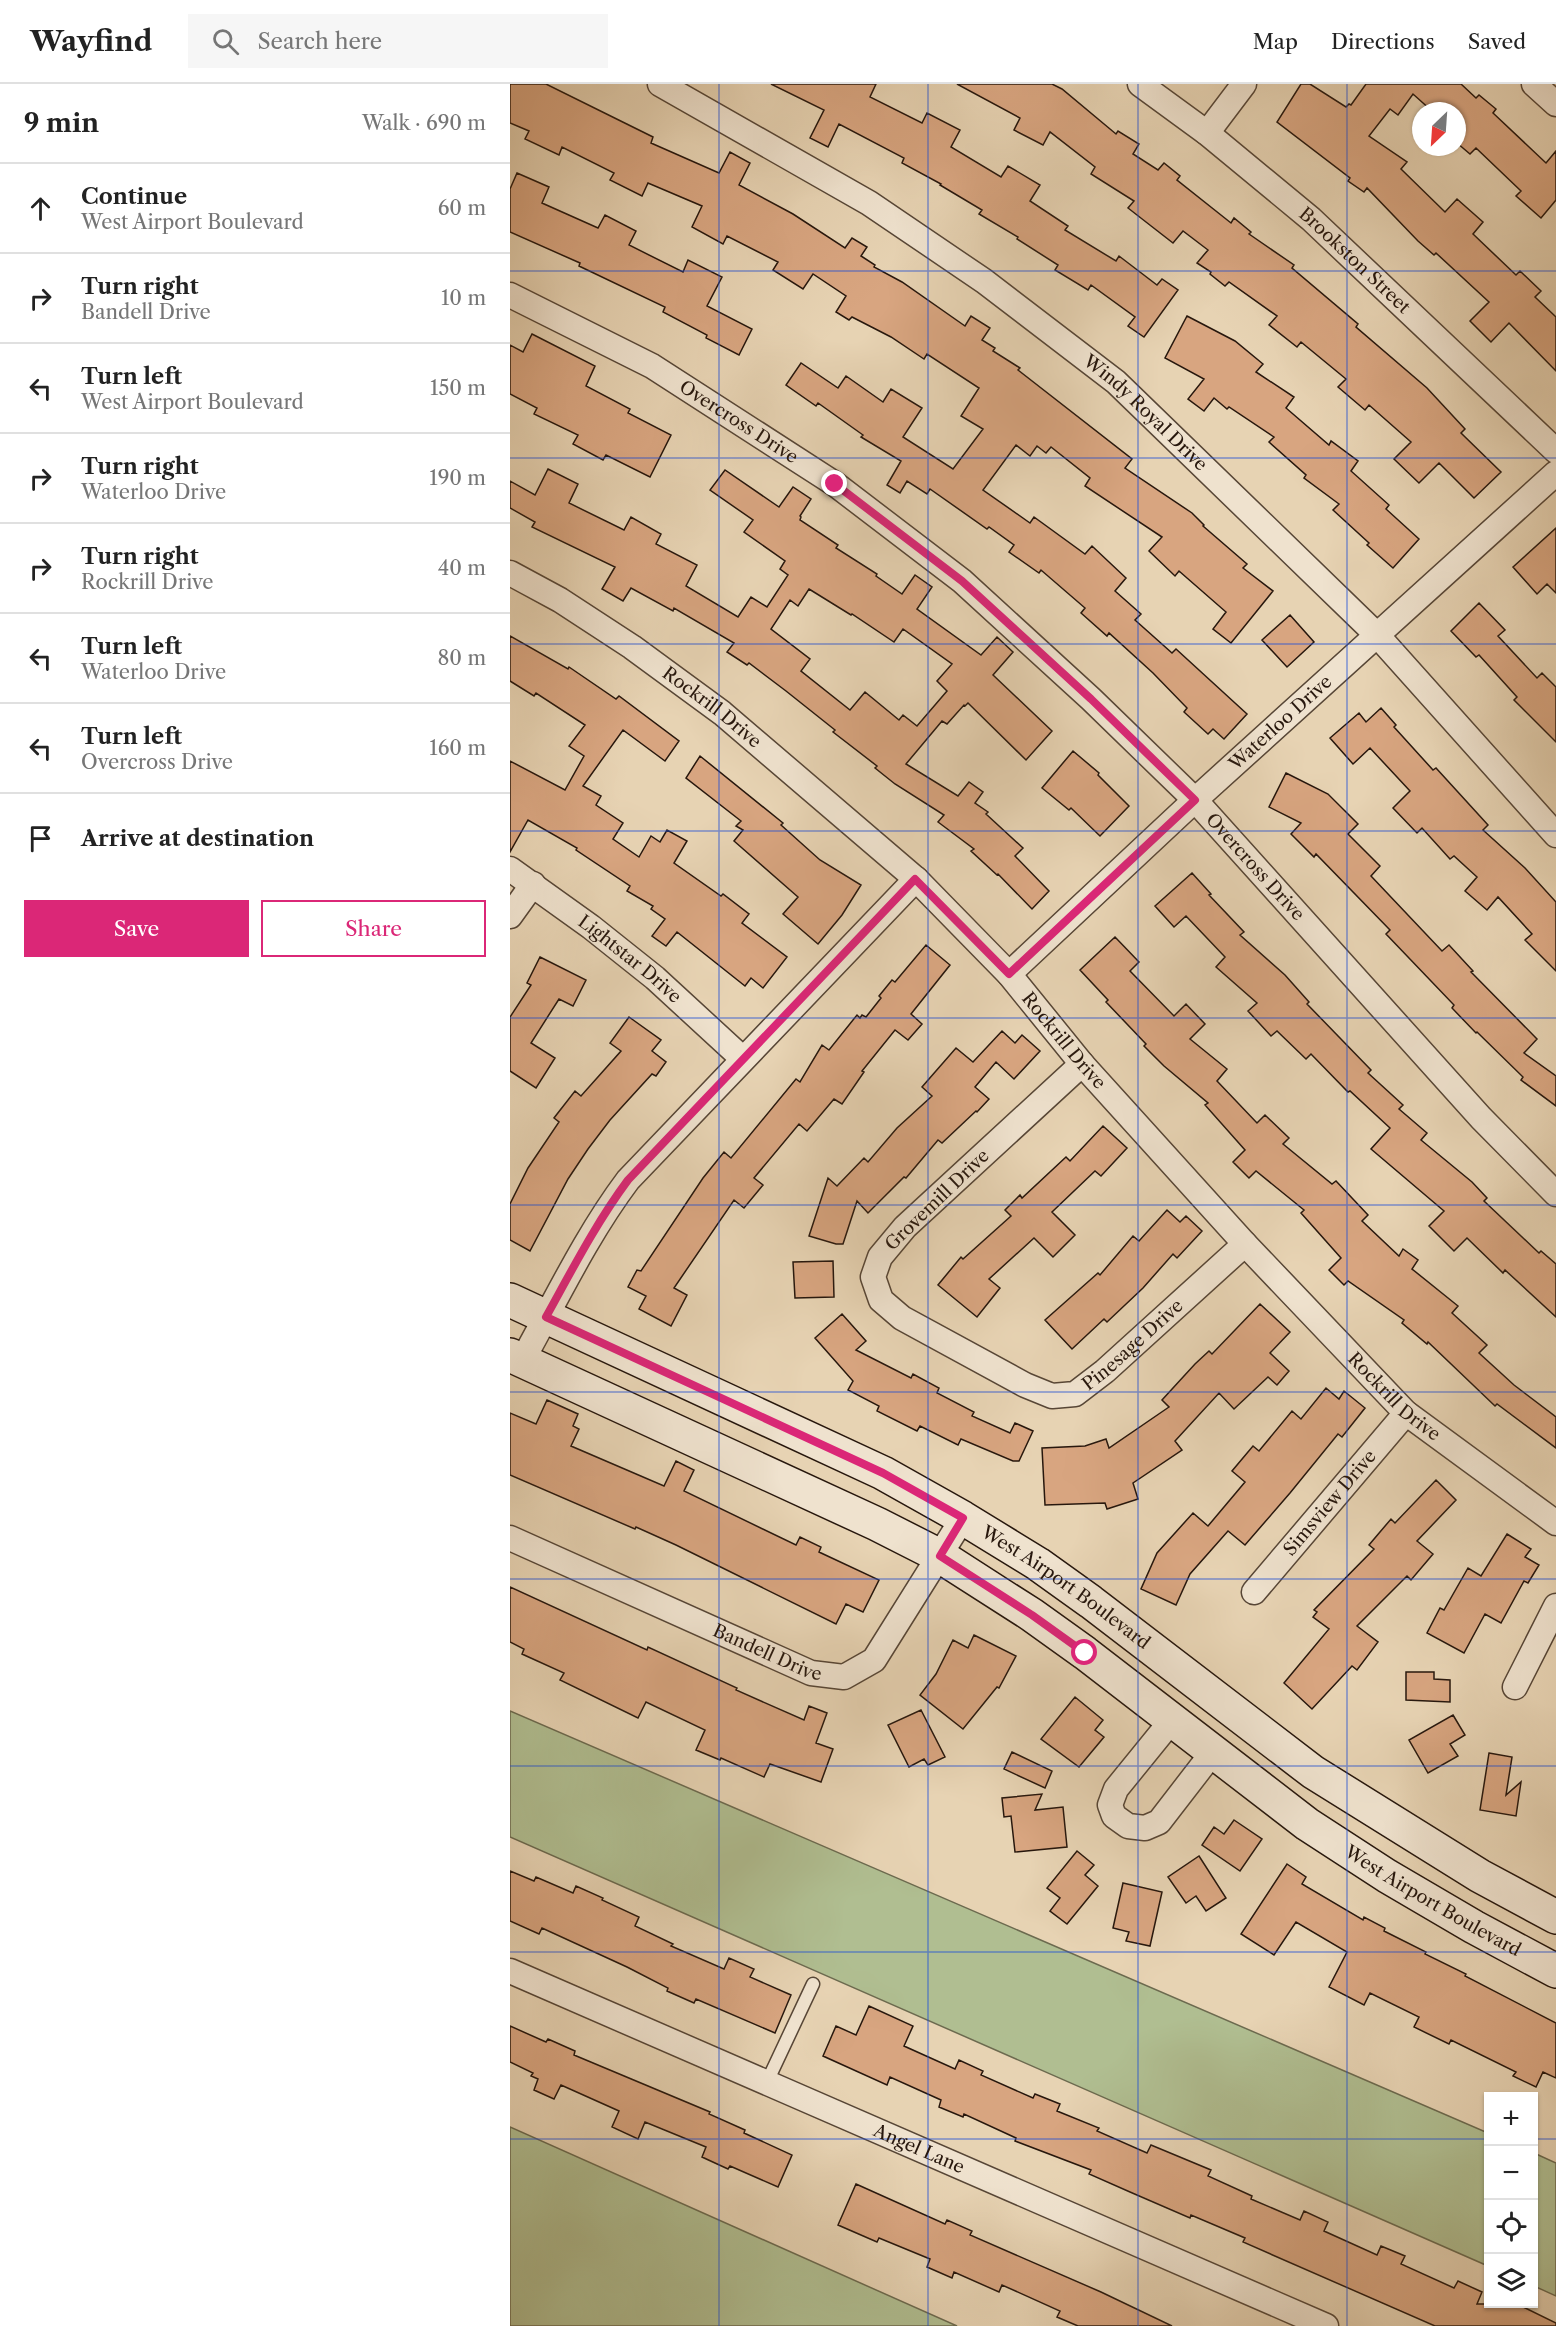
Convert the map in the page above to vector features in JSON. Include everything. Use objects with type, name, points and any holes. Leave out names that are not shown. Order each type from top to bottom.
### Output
[{"type":"main road","name":"West Airport Boulevard","points":[[510,1300],[883,1473],[963,1518],[1038,1564],[1091,1602],[1313,1772],[1480,1876],[1556,1917]]},
{"type":"main road","name":"West Airport Boulevard","points":[[516,1358],[878,1524],[940,1556],[1041,1622],[1307,1824],[1387,1876],[1474,1927],[1556,1971]]},
{"type":"main road","points":[[1173,1720],[1188,1710],[1203,1714],[1355,1826],[1412,1835]]},
{"type":"street","name":"Windy Royal Drive","points":[[660,84],[869,203],[993,288],[1116,382],[1377,636],[1556,835]]},
{"type":"street","name":"Brookston Street","points":[[1140,84],[1208,133],[1311,219],[1556,451]]},
{"type":"street","points":[[1208,133],[1245,84]]},
{"type":"street","points":[[1534,84],[1556,104]]},
{"type":"street","name":"Overcross Drive","points":[[510,295],[652,366],[835,484],[962,581],[1091,699],[1195,800],[1481,1118],[1556,1194]]},
{"type":"street","name":"Waterloo Drive","points":[[1009,974],[1195,800],[1556,473]]},
{"type":"street","name":"Rockrill Drive","points":[[510,573],[560,600],[632,646],[722,713],[915,879],[1009,974],[1082,1064],[1245,1244],[1406,1413],[1556,1523]]},
{"type":"street","name":"Lightstar Drive","points":[[510,869],[591,927],[655,978],[743,1059]]},
{"type":"street","points":[[516,1358],[546,1317],[594,1230],[628,1180],[915,879]]},
{"type":"street","points":[[510,916],[532,884]]},
{"type":"street","name":"Grovemill Drive","points":[[973,1356],[902,1318],[881,1300],[873,1277],[880,1257],[905,1227],[1082,1064]]},
{"type":"street","name":"Pinesage Drive","points":[[973,1356],[1025,1385],[1052,1396],[1076,1394],[1105,1371],[1245,1244]]},
{"type":"street","name":"Simsview Drive","points":[[1254,1592],[1406,1413]]},
{"type":"street","name":"Bandell Drive","points":[[510,1538],[811,1673],[844,1677],[874,1660],[963,1518]]},
{"type":"street","points":[[1515,1687],[1556,1606]]},
{"type":"street","points":[[1173,1720],[1116,1789],[1110,1805],[1114,1816],[1128,1826],[1145,1828],[1159,1822],[1214,1752]]},
{"type":"street","name":"Angel Lane","points":[[510,1971],[1326,2326]]},
{"type":"lane","points":[[767,2082],[813,1984]]},
{"type":"green space","points":[[510,1711],[1484,2131],[1484,2264],[510,1837]]},
{"type":"green space","points":[[510,2127],[957,2326],[510,2326]]},
{"type":"green space","points":[[1538,2155],[1556,2163],[1556,2296],[1538,2288]]},
{"type":"building","points":[[510,84],[546,84],[653,137],[651,143],[719,173],[730,152],[750,163],[739,185],[793,214],[845,248],[852,238],[867,247],[861,256],[875,265],[874,267],[902,282],[965,326],[971,316],[990,328],[982,340],[995,348],[993,351],[1020,368],[1018,370],[1132,459],[1125,468],[1192,513],[1203,526],[1247,564],[1243,568],[1273,591],[1231,643],[1213,629],[1226,612],[1179,571],[1175,576],[1149,551],[1162,537],[1085,486],[1090,478],[1051,447],[1046,453],[1037,446],[1030,456],[1016,445],[983,490],[1030,523],[1034,517],[1085,554],[1092,546],[1126,578],[1115,591],[1141,614],[1135,620],[1172,653],[1176,649],[1247,714],[1224,739],[1213,729],[1208,734],[1184,712],[1187,708],[1153,673],[1109,633],[1107,636],[1081,613],[1085,608],[1041,570],[1039,573],[1009,552],[1014,545],[930,489],[927,494],[907,481],[900,493],[887,485],[901,461],[861,437],[863,435],[818,403],[816,406],[786,385],[801,363],[838,388],[846,376],[883,402],[891,389],[922,408],[903,437],[953,469],[983,429],[961,416],[979,388],[927,354],[924,359],[891,337],[852,317],[849,320],[836,312],[846,296],[813,274],[803,289],[773,270],[778,262],[727,236],[723,244],[692,227],[702,206],[648,183],[642,196],[610,180],[614,173],[562,147],[559,155],[525,139],[529,131],[510,123]]},
{"type":"building","points":[[771,84],[876,84],[870,97],[922,123],[927,113],[960,130],[951,147],[1001,177],[1008,166],[1040,185],[1030,201],[1068,226],[1065,230],[1116,261],[1119,256],[1157,285],[1162,279],[1178,290],[1144,337],[1128,326],[1135,317],[1091,285],[1088,290],[1055,270],[1058,265],[1017,239],[1018,237],[979,214],[982,210],[902,163],[904,158],[839,124],[828,147],[810,138],[824,110]]},
{"type":"building","points":[[957,84],[1052,84],[1062,89],[1116,134],[1118,131],[1139,144],[1133,154],[1158,170],[1164,163],[1180,176],[1177,180],[1231,223],[1234,218],[1251,232],[1249,234],[1294,265],[1292,268],[1358,324],[1356,327],[1427,388],[1465,429],[1461,433],[1501,472],[1474,498],[1439,463],[1419,483],[1394,459],[1411,442],[1369,405],[1365,410],[1338,387],[1346,379],[1301,342],[1297,347],[1269,325],[1277,316],[1229,282],[1225,286],[1210,274],[1211,272],[1197,263],[1208,250],[1183,231],[1173,243],[1128,208],[1134,201],[1091,174],[1095,167],[1050,132],[1043,145],[1014,130],[1020,118]]},
{"type":"building","points":[[1301,84],[1310,84],[1346,107],[1351,105],[1366,84],[1461,84],[1476,98],[1479,95],[1496,109],[1493,113],[1546,163],[1556,151],[1556,200],[1541,218],[1516,196],[1521,191],[1476,148],[1470,154],[1466,151],[1466,102],[1422,102],[1413,94],[1398,115],[1390,109],[1369,136],[1407,162],[1401,169],[1445,212],[1457,199],[1483,222],[1473,234],[1516,275],[1520,271],[1541,291],[1535,297],[1556,317],[1556,371],[1509,323],[1491,342],[1470,321],[1489,302],[1436,253],[1434,255],[1418,241],[1367,188],[1364,192],[1348,181],[1350,178],[1277,122]]},
{"type":"building","points":[[517,173],[549,187],[542,203],[598,228],[605,215],[636,231],[629,245],[683,272],[688,260],[722,277],[707,306],[752,329],[739,355],[663,312],[665,307],[579,266],[580,263],[510,232],[510,189]]},
{"type":"building","points":[[1187,316],[1235,341],[1263,364],[1256,372],[1294,397],[1286,408],[1329,445],[1331,441],[1358,461],[1351,471],[1389,505],[1386,509],[1419,539],[1393,568],[1333,510],[1339,504],[1304,478],[1306,475],[1269,442],[1274,437],[1229,407],[1227,409],[1214,398],[1204,411],[1188,399],[1204,379],[1165,358]]},
{"type":"building","points":[[532,334],[595,366],[586,386],[630,409],[628,413],[671,435],[650,477],[606,455],[603,460],[573,444],[578,435],[534,414],[537,408],[510,394],[510,345],[523,352]]},
{"type":"building","points":[[548,469],[578,484],[569,503],[624,530],[631,517],[661,534],[656,544],[697,565],[686,586],[738,617],[751,597],[767,607],[788,575],[780,569],[785,561],[744,532],[753,520],[710,490],[725,470],[779,507],[793,487],[811,499],[800,516],[800,520],[838,545],[836,548],[877,574],[876,576],[902,594],[915,575],[932,587],[917,609],[981,655],[997,637],[1013,652],[993,675],[1052,731],[1026,760],[968,703],[947,724],[942,721],[906,764],[958,796],[969,782],[983,792],[975,803],[988,812],[986,814],[1023,848],[1015,856],[1049,891],[1032,909],[998,874],[971,851],[974,849],[938,822],[944,815],[895,784],[875,768],[877,766],[833,732],[835,730],[786,691],[749,663],[747,665],[727,652],[734,643],[674,608],[673,611],[631,588],[623,601],[602,589],[615,567],[532,527],[535,522],[510,508],[510,481],[535,495]],"holes":[[[809,589],[894,642],[903,629],[952,664],[937,681],[947,691],[917,726],[903,715],[899,720],[865,692],[850,710],[801,671],[810,659],[771,629],[790,600],[798,606]]]},
{"type":"building","points":[[1556,528],[1556,593],[1547,584],[1537,594],[1513,567]]},
{"type":"building","points":[[1479,603],[1505,630],[1498,636],[1537,678],[1542,673],[1556,687],[1556,742],[1514,700],[1517,697],[1479,655],[1476,657],[1451,631]]},
{"type":"building","points":[[1290,615],[1314,642],[1287,667],[1262,640]]},
{"type":"building","points":[[510,636],[568,669],[569,667],[616,699],[619,696],[679,741],[665,761],[623,730],[583,786],[601,796],[596,805],[623,823],[613,839],[639,857],[651,836],[660,842],[667,830],[687,841],[674,863],[721,896],[723,894],[749,914],[742,923],[787,957],[763,988],[751,978],[745,986],[677,932],[666,946],[652,936],[665,919],[651,909],[653,906],[627,891],[630,886],[576,850],[577,848],[528,820],[510,852],[510,761],[565,790],[584,756],[569,746],[585,725],[536,693],[534,696],[510,681]]},
{"type":"building","points":[[1381,708],[1396,725],[1394,727],[1433,770],[1436,768],[1488,825],[1483,830],[1525,868],[1556,902],[1556,971],[1525,940],[1532,934],[1498,897],[1487,910],[1465,891],[1477,877],[1454,856],[1450,859],[1422,828],[1417,833],[1393,808],[1410,791],[1370,748],[1353,764],[1330,738],[1359,713],[1366,722]]},
{"type":"building","points":[[1073,751],[1099,773],[1098,775],[1129,806],[1100,836],[1071,808],[1069,810],[1042,788]]},
{"type":"building","points":[[700,756],[783,823],[781,825],[820,860],[861,885],[842,915],[818,944],[783,914],[798,897],[734,841],[743,830],[736,826],[741,821],[686,778]]},
{"type":"building","points":[[1286,773],[1328,794],[1358,824],[1348,834],[1380,866],[1371,876],[1442,951],[1449,945],[1473,971],[1471,972],[1537,1039],[1524,1053],[1556,1076],[1556,1106],[1521,1080],[1523,1077],[1452,1008],[1454,1005],[1386,934],[1390,930],[1316,854],[1314,857],[1291,834],[1301,823],[1269,807]]},
{"type":"building","points":[[1192,873],[1244,932],[1240,935],[1285,975],[1309,1002],[1307,1004],[1371,1070],[1368,1073],[1403,1105],[1399,1109],[1427,1133],[1421,1140],[1472,1182],[1487,1198],[1484,1201],[1539,1253],[1541,1251],[1556,1264],[1556,1317],[1505,1270],[1503,1273],[1467,1238],[1454,1251],[1429,1226],[1444,1211],[1371,1149],[1390,1128],[1350,1091],[1348,1092],[1311,1054],[1306,1059],[1277,1031],[1271,1036],[1248,1011],[1257,1003],[1216,967],[1225,957],[1186,916],[1174,927],[1155,906]]},
{"type":"building","points":[[1115,937],[1139,962],[1130,971],[1174,1016],[1186,1004],[1205,1024],[1190,1039],[1227,1069],[1217,1081],[1257,1123],[1265,1115],[1289,1138],[1283,1144],[1332,1184],[1336,1181],[1368,1215],[1362,1221],[1399,1256],[1403,1249],[1418,1260],[1412,1269],[1458,1306],[1452,1313],[1487,1345],[1479,1353],[1514,1385],[1556,1417],[1556,1448],[1497,1404],[1495,1406],[1428,1342],[1427,1344],[1402,1323],[1404,1320],[1348,1281],[1344,1285],[1329,1270],[1341,1258],[1301,1213],[1304,1210],[1256,1171],[1249,1178],[1233,1162],[1245,1150],[1205,1105],[1208,1103],[1144,1046],[1146,1044],[1106,1002],[1108,1000],[1080,970]]},
{"type":"building","points":[[926,945],[950,965],[911,1014],[922,1024],[908,1040],[895,1030],[862,1071],[864,1072],[842,1104],[834,1099],[807,1131],[799,1124],[754,1178],[763,1185],[744,1208],[734,1200],[674,1288],[687,1295],[671,1326],[639,1309],[646,1296],[628,1287],[637,1270],[641,1271],[703,1178],[724,1152],[731,1158],[796,1079],[800,1082],[822,1045],[829,1050],[857,1015],[860,1018],[862,1015],[866,1017],[892,980],[895,982]]},
{"type":"building","points":[[540,957],[586,980],[573,1006],[559,999],[531,1043],[555,1058],[536,1088],[510,1071],[510,1017],[531,985],[527,983]]},
{"type":"building","points":[[629,1017],[661,1040],[652,1051],[666,1062],[656,1076],[652,1074],[610,1120],[588,1149],[568,1179],[530,1251],[510,1240],[510,1204],[528,1168],[559,1122],[554,1118],[575,1091],[581,1096],[621,1051],[610,1043]]},
{"type":"building","points":[[1002,1031],[1015,1043],[1022,1035],[1040,1051],[1014,1079],[996,1062],[975,1087],[989,1099],[942,1143],[938,1140],[906,1178],[904,1177],[868,1213],[857,1201],[843,1244],[809,1236],[828,1178],[837,1186],[864,1158],[868,1162],[897,1128],[932,1096],[922,1087],[956,1048],[973,1062]]},
{"type":"building","points":[[1103,1126],[1127,1148],[1101,1176],[1095,1171],[1052,1212],[1075,1235],[1053,1257],[1034,1238],[989,1279],[1000,1288],[977,1317],[938,1285],[961,1257],[963,1259],[1011,1216],[1005,1210],[1020,1195],[1022,1198],[1066,1157],[1070,1161]]},
{"type":"building","points":[[1167,1210],[1180,1222],[1186,1216],[1202,1231],[1177,1258],[1173,1254],[1143,1288],[1107,1322],[1104,1319],[1072,1349],[1045,1320],[1098,1273],[1100,1275],[1133,1236],[1139,1241]]},
{"type":"building","points":[[833,1261],[834,1297],[795,1298],[793,1262]]},
{"type":"building","points":[[1260,1304],[1290,1332],[1270,1353],[1289,1371],[1277,1385],[1268,1377],[1234,1409],[1219,1393],[1175,1441],[1182,1450],[1133,1483],[1138,1499],[1107,1509],[1105,1503],[1045,1505],[1042,1448],[1085,1446],[1106,1439],[1109,1448],[1169,1407],[1162,1400],[1195,1364],[1209,1351],[1212,1354]]},
{"type":"building","points":[[842,1314],[866,1341],[856,1350],[911,1378],[913,1374],[939,1388],[937,1393],[974,1412],[972,1416],[1010,1433],[1015,1423],[1033,1431],[1019,1461],[1013,1461],[961,1439],[958,1445],[920,1426],[917,1431],[877,1411],[879,1406],[848,1390],[853,1381],[815,1338]]},
{"type":"building","points":[[1326,1388],[1339,1399],[1344,1391],[1365,1408],[1342,1437],[1338,1434],[1245,1545],[1228,1531],[1190,1574],[1176,1605],[1141,1589],[1157,1553],[1193,1513],[1208,1526],[1245,1482],[1232,1471],[1253,1446],[1259,1451],[1292,1411],[1301,1419]]},
{"type":"building","points":[[547,1400],[578,1414],[573,1426],[579,1429],[571,1446],[664,1486],[676,1461],[694,1470],[684,1491],[796,1545],[800,1537],[821,1547],[819,1552],[879,1580],[863,1612],[846,1604],[836,1624],[676,1545],[510,1475],[510,1413],[536,1424]]},
{"type":"building","points":[[1436,1480],[1456,1500],[1417,1541],[1433,1554],[1411,1580],[1407,1576],[1357,1626],[1378,1642],[1357,1670],[1352,1666],[1312,1709],[1284,1683],[1329,1629],[1313,1617],[1317,1612],[1314,1610],[1374,1549],[1369,1545],[1391,1519],[1395,1523]]},
{"type":"building","points":[[1507,1534],[1531,1549],[1525,1557],[1539,1565],[1528,1583],[1524,1581],[1501,1623],[1485,1614],[1464,1653],[1427,1633],[1440,1608],[1444,1610],[1468,1568],[1481,1576]]},
{"type":"building","points":[[510,1587],[647,1650],[648,1647],[804,1720],[809,1706],[827,1713],[816,1743],[833,1749],[821,1782],[770,1764],[764,1777],[721,1758],[720,1760],[696,1750],[705,1730],[646,1702],[638,1718],[560,1680],[564,1673],[522,1654],[524,1649],[510,1642]]},
{"type":"building","points":[[974,1635],[1016,1656],[999,1688],[997,1687],[963,1729],[920,1695],[936,1674],[953,1640],[968,1648]]},
{"type":"building","points":[[1406,1672],[1434,1672],[1434,1679],[1450,1680],[1450,1702],[1406,1700]]},
{"type":"building","points":[[1075,1697],[1103,1720],[1095,1730],[1104,1737],[1079,1767],[1041,1739]]},
{"type":"building","points":[[921,1710],[945,1757],[928,1765],[924,1759],[909,1767],[888,1725]]},
{"type":"building","points":[[1453,1715],[1465,1735],[1450,1744],[1458,1756],[1428,1773],[1409,1740]]},
{"type":"building","points":[[1012,1752],[1052,1771],[1045,1788],[1004,1769]]},
{"type":"building","points":[[1489,1753],[1512,1757],[1506,1795],[1521,1782],[1516,1816],[1480,1810]]},
{"type":"building","points":[[1042,1794],[1035,1810],[1063,1807],[1067,1847],[1015,1852],[1011,1816],[1004,1817],[1002,1798]]},
{"type":"building","points":[[1234,1820],[1262,1839],[1240,1871],[1202,1845],[1214,1827],[1224,1834]]},
{"type":"building","points":[[1077,1851],[1094,1865],[1085,1875],[1098,1886],[1067,1924],[1050,1911],[1060,1898],[1047,1888]]},
{"type":"building","points":[[1199,1856],[1226,1898],[1206,1911],[1196,1896],[1186,1903],[1168,1877]]},
{"type":"building","points":[[1287,1864],[1306,1877],[1302,1884],[1363,1920],[1364,1917],[1385,1928],[1384,1931],[1466,1974],[1465,1976],[1556,2023],[1556,2078],[1543,2072],[1536,2087],[1513,2076],[1516,2072],[1451,2040],[1449,2044],[1414,2027],[1419,2017],[1370,1993],[1364,2005],[1329,1987],[1347,1952],[1296,1922],[1274,1955],[1241,1934]]},
{"type":"building","points":[[510,1871],[534,1881],[536,1877],[573,1893],[576,1886],[603,1898],[602,1900],[639,1917],[635,1926],[673,1944],[671,1946],[724,1969],[729,1958],[754,1969],[750,1977],[791,1995],[775,2033],[696,1999],[694,2003],[667,1991],[668,1988],[627,1967],[542,1928],[539,1934],[510,1921]]},
{"type":"building","points":[[1123,1883],[1162,1892],[1150,1946],[1126,1941],[1129,1932],[1113,1928]]},
{"type":"building","points":[[869,2006],[913,2026],[904,2046],[955,2069],[959,2060],[983,2071],[981,2075],[1033,2098],[1035,2094],[1060,2104],[1057,2111],[1099,2128],[1097,2131],[1147,2153],[1151,2145],[1211,2170],[1208,2176],[1252,2196],[1251,2199],[1300,2220],[1304,2211],[1328,2222],[1324,2231],[1377,2255],[1381,2246],[1405,2256],[1401,2264],[1454,2288],[1458,2281],[1482,2292],[1477,2304],[1484,2304],[1484,2308],[1525,2308],[1556,2323],[1556,2326],[1435,2326],[1243,2242],[1245,2238],[1191,2215],[1190,2218],[1089,2174],[1091,2170],[1015,2141],[1016,2138],[964,2114],[963,2117],[939,2107],[941,2100],[890,2077],[887,2085],[823,2056],[836,2026],[856,2035]]},
{"type":"building","points":[[510,2026],[546,2042],[548,2039],[575,2051],[574,2055],[710,2112],[709,2114],[745,2130],[744,2133],[792,2155],[778,2187],[730,2166],[728,2169],[702,2157],[706,2147],[645,2122],[638,2139],[612,2127],[619,2111],[561,2085],[554,2099],[534,2090],[538,2079],[531,2076],[533,2073],[510,2062]]},
{"type":"building","points":[[856,2184],[945,2224],[947,2220],[972,2231],[970,2235],[1101,2292],[1172,2326],[1078,2326],[1057,2317],[1060,2311],[1002,2285],[999,2292],[954,2272],[952,2278],[927,2267],[930,2259],[879,2238],[877,2242],[838,2225]]},
{"type":"route","points":[[835,484],[962,581],[1091,699],[1195,800],[1009,974],[915,879],[628,1180],[608,1207],[546,1317],[883,1473],[963,1518],[940,1556],[1032,1615],[1085,1653]]}]
